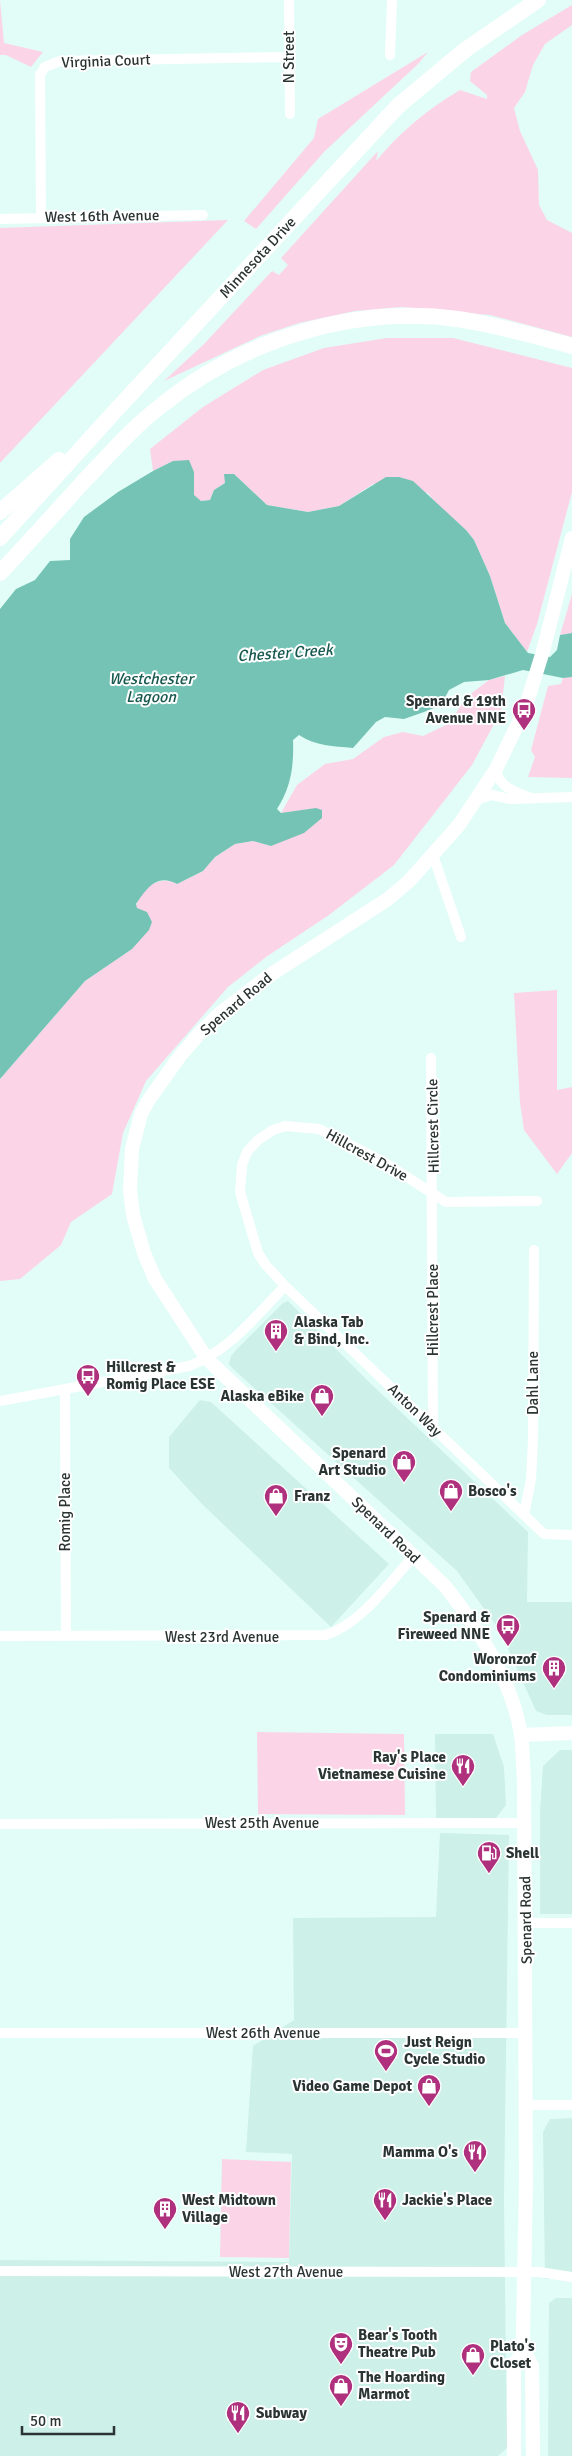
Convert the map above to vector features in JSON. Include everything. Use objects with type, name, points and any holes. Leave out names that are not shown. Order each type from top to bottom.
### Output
[{"type":"main road","name":"Minnesota Drive","points":[[0,538],[398,106],[465,50],[538,0]]},
{"type":"main road","points":[[0,573],[121,441],[162,404],[206,373],[244,352],[287,336],[333,324],[370,318],[412,317],[457,319],[507,329],[572,346]]},
{"type":"main road","points":[[0,512],[117,409]]},
{"type":"main road","name":"Spenard Road","points":[[533,2456],[532,2366],[524,2350],[526,1923],[525,1822],[521,1735],[501,1675],[482,1638],[445,1586],[207,1359],[154,1278],[137,1234],[130,1190],[130,1170],[132,1149],[141,1114],[180,1056],[219,1014],[267,977],[388,899],[433,855],[459,825],[496,769],[525,708],[543,652],[572,538]]},
{"type":"main road","points":[[521,1735],[572,1733]]},
{"type":"main road","name":"Spenard Road","points":[[514,2456],[514,2364],[524,2350]]},
{"type":"street","name":"N Street","points":[[289,0],[290,114]]},
{"type":"street","points":[[390,55],[392,0]]},
{"type":"street","name":"Virginia Court","points":[[41,217],[40,75],[45,67],[60,61],[289,57]]},
{"type":"street","name":"West 16th Avenue","points":[[0,219],[204,215]]},
{"type":"street","points":[[496,769],[497,777],[504,786],[530,797]]},
{"type":"street","points":[[475,800],[492,795],[510,799],[572,797]]},
{"type":"street","points":[[433,855],[461,937]]},
{"type":"street","name":"Hillcrest Circle","points":[[432,1058],[434,1194]]},
{"type":"street","name":"Hillcrest Drive","points":[[285,1286],[265,1264],[258,1253],[240,1192],[242,1164],[247,1152],[258,1140],[273,1130],[285,1126],[319,1129],[382,1161],[446,1202],[537,1201]]},
{"type":"street","name":"Hillcrest Place","points":[[433,1427],[434,1194]]},
{"type":"street","name":"Dahl Lane","points":[[524,1515],[530,1479],[533,1440],[534,1250]]},
{"type":"street","points":[[0,1400],[189,1366],[207,1359],[224,1348],[285,1286]]},
{"type":"street","name":"Anton Way","points":[[285,1286],[544,1534],[572,1535]]},
{"type":"street","name":"Romig Place","points":[[65,1389],[66,1636]]},
{"type":"street","name":"West 23rd Avenue","points":[[0,1636],[326,1636],[340,1631],[355,1618],[413,1557]]},
{"type":"street","name":"West 25th Avenue","points":[[0,1824],[525,1822]]},
{"type":"street","points":[[526,1923],[572,1923]]},
{"type":"street","name":"West 26th Avenue","points":[[0,2033],[526,2033]]},
{"type":"street","points":[[526,2105],[572,2105]]},
{"type":"street","name":"West 27th Avenue","points":[[0,2272],[538,2272],[572,2277]]},
{"type":"shaded area","points":[[0,0],[4,43],[43,52],[31,67],[6,55],[0,55]]},
{"type":"shaded area","points":[[572,5],[572,25],[545,44],[533,65],[525,92],[514,108],[520,131],[538,170],[539,205],[547,220],[572,233],[572,337],[490,315],[401,307],[355,311],[299,323],[260,336],[164,381],[204,344],[272,271],[279,275],[288,265],[281,258],[378,151],[376,161],[415,122],[436,105],[460,90],[487,99],[487,95],[470,81],[471,72],[522,35]]},
{"type":"shaded area","points":[[428,52],[418,64],[324,152],[256,229],[244,221],[314,138],[318,119]]},
{"type":"shaded area","points":[[228,220],[0,463],[0,228]]},
{"type":"shaded area","points":[[387,338],[453,338],[572,368],[572,492],[537,624],[527,652],[505,623],[490,576],[474,540],[466,530],[440,508],[428,493],[373,484],[339,506],[308,512],[267,505],[234,474],[225,474],[225,483],[214,490],[210,500],[201,501],[194,496],[194,472],[173,461],[153,471],[150,449],[203,407],[263,370],[324,348]]},
{"type":"shaded area","points":[[572,594],[572,633],[560,635]]},
{"type":"shaded area","points":[[505,676],[501,711],[472,765],[394,865],[329,915],[266,957],[228,987],[146,1081],[123,1133],[112,1194],[71,1222],[61,1245],[20,1279],[0,1281],[0,1079],[85,981],[132,949],[136,907],[144,891],[159,881],[171,881],[177,884],[203,871],[215,857],[235,844],[253,841],[271,846],[297,811],[281,813],[297,785],[325,764],[353,759],[384,737],[403,732],[423,736],[450,723],[465,698],[489,680]]},
{"type":"shaded area","points":[[572,677],[572,778],[528,777],[535,757],[531,750],[548,686],[561,684],[563,678]]},
{"type":"shaded area","points":[[557,990],[557,1090],[572,1087],[572,1153],[557,1174],[524,1130],[520,1103],[514,993]]},
{"type":"shaded area","points":[[288,1301],[368,1381],[528,1532],[527,1602],[572,1602],[572,1715],[547,1715],[536,1711],[500,1631],[457,1571],[229,1364],[231,1356],[237,1349],[283,1303]]},
{"type":"shaded area","name":"Franz","points":[[200,1400],[211,1402],[389,1564],[331,1627],[203,1505],[169,1468],[169,1437]]},
{"type":"shaded area","points":[[257,1732],[404,1734],[405,1815],[258,1814]]},
{"type":"shaded area","points":[[435,1734],[493,1734],[504,1767],[506,1805],[496,1818],[436,1818]]},
{"type":"shaded area","points":[[560,1750],[572,1750],[572,1914],[540,1914],[540,1811],[543,1766]]},
{"type":"shaded area","points":[[440,1833],[509,1835],[504,2200],[507,2448],[498,2456],[0,2456],[0,2260],[289,2262],[292,2154],[246,2152],[253,2046],[294,2020],[293,1918],[436,1917]]},
{"type":"shaded area","points":[[572,2118],[572,2279],[545,2279],[543,2132],[550,2119]]},
{"type":"shaded area","points":[[222,2159],[291,2162],[289,2258],[220,2257]]},
{"type":"shaded area","points":[[556,2298],[572,2298],[572,2456],[548,2456],[549,2303]]},
{"type":"water","name":"Westchester Lagoon","points":[[189,460],[194,472],[194,495],[201,501],[210,500],[214,490],[225,483],[224,474],[234,474],[267,505],[308,512],[339,506],[386,477],[399,477],[413,481],[466,530],[474,540],[490,576],[505,623],[528,653],[550,657],[557,650],[560,635],[572,633],[572,677],[563,678],[523,670],[489,680],[464,682],[449,690],[441,705],[404,719],[385,717],[376,722],[353,748],[318,743],[299,735],[293,740],[291,776],[286,793],[277,809],[281,813],[316,808],[322,810],[322,818],[304,833],[271,846],[253,841],[235,844],[215,857],[203,871],[177,884],[164,880],[153,884],[136,904],[137,908],[147,912],[152,922],[149,930],[132,949],[85,981],[0,1079],[0,609],[16,589],[35,580],[50,561],[70,560],[70,539],[84,517],[118,492],[153,471],[173,461]]},
{"type":"place","name":"Spenard & 19th Avenue NNE","points":[[524,731]]},
{"type":"place","name":"Alaska Tab & Bind, Inc.","points":[[276,1352]]},
{"type":"place","name":"Hillcrest & Romig Place ESE","points":[[88,1397]]},
{"type":"place","name":"Alaska eBike","points":[[322,1417]]},
{"type":"place","name":"Spenard Art Studio","points":[[404,1483]]},
{"type":"place","name":"Bosco's","points":[[451,1512]]},
{"type":"place","name":"Franz","points":[[276,1517]]},
{"type":"place","name":"Spenard & Fireweed NNE","points":[[508,1647]]},
{"type":"place","name":"Woronzof Condominiums","points":[[554,1689]]},
{"type":"place","name":"Ray's Place Vietnamese Cuisine","points":[[463,1787]]},
{"type":"place","name":"Shell","points":[[489,1874]]},
{"type":"place","name":"Just Reign Cycle Studio","points":[[386,2072]]},
{"type":"place","name":"Video Game Depot","points":[[429,2107]]},
{"type":"place","name":"Mamma O's","points":[[475,2173]]},
{"type":"place","name":"Jackie's Place","points":[[385,2221]]},
{"type":"place","name":"West Midtown Village","points":[[165,2230]]},
{"type":"place","name":"Bear's Tooth Theatre Pub","points":[[341,2365]]},
{"type":"place","name":"Plato's Closet","points":[[473,2376]]},
{"type":"place","name":"The Hoarding Marmot","points":[[341,2407]]},
{"type":"place","name":"Subway","points":[[238,2434]]},
{"type":"water label","name":"Chester Creek","points":[[285,652]]}]
